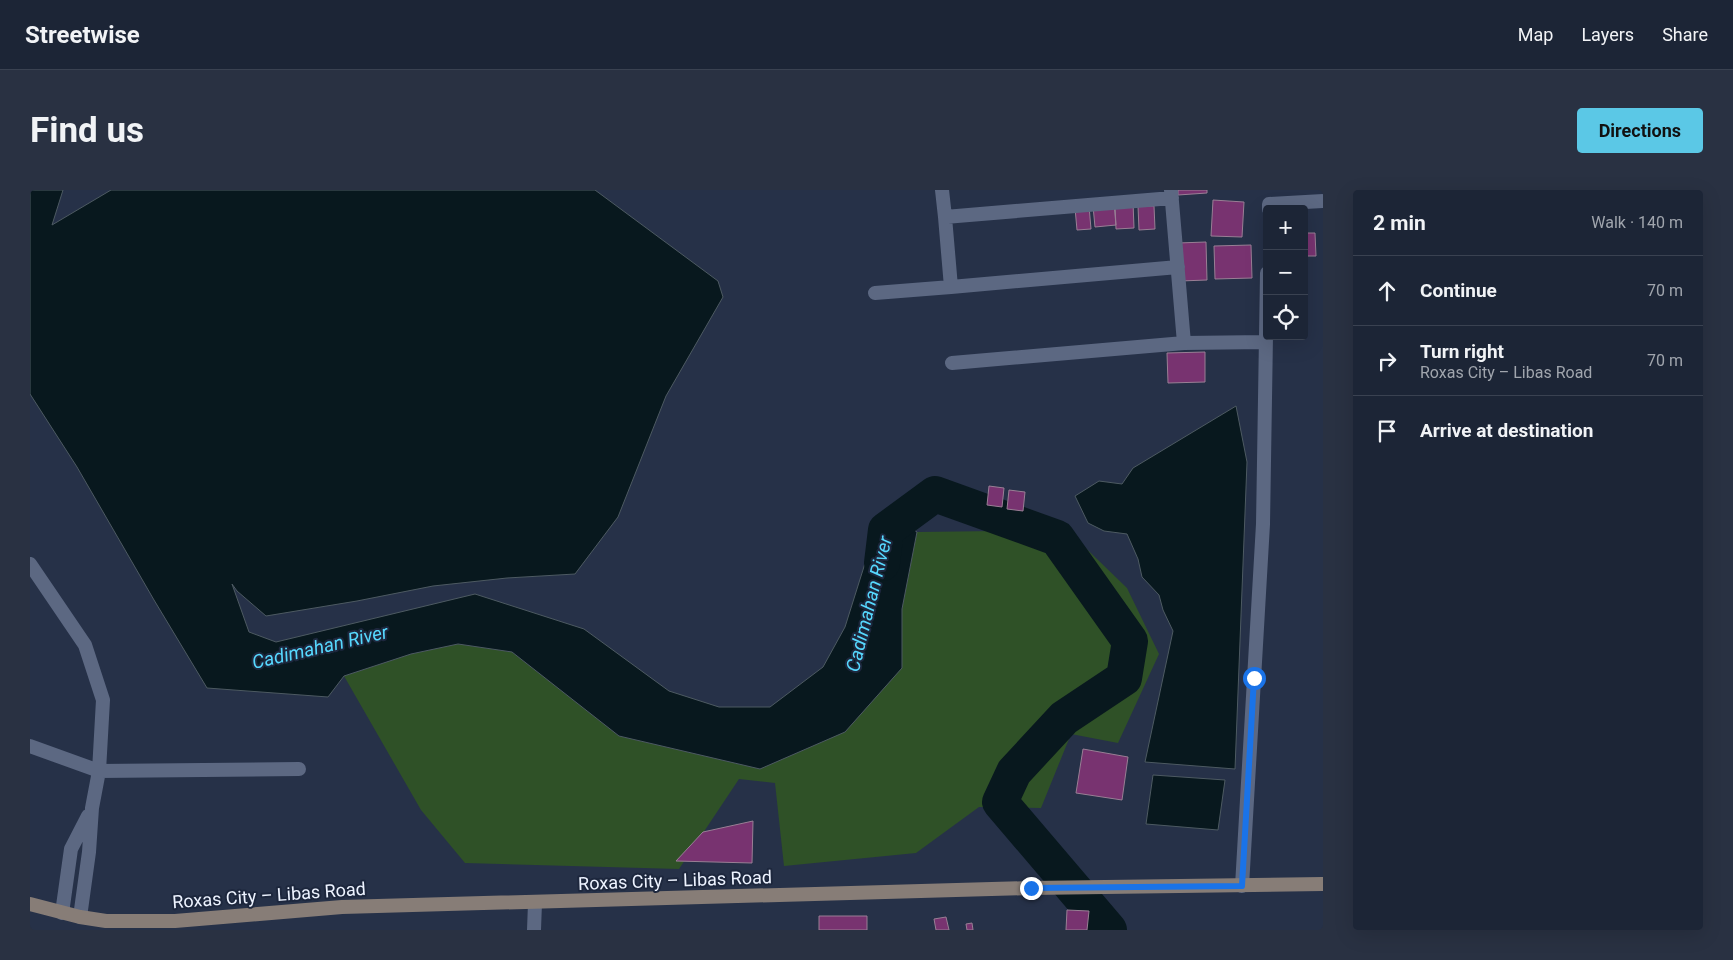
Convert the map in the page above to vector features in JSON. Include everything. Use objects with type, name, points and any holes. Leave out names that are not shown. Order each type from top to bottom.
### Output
[{"type":"main road","name":"Roxas City – Libas Road","points":[[30,904],[62,913],[106,921],[175,921],[342,907],[1031,888],[1323,884]]},
{"type":"street","points":[[942,190],[951,287]]},
{"type":"street","points":[[945,217],[1171,194],[1184,343]]},
{"type":"street","points":[[1269,205],[1323,201]]},
{"type":"street","points":[[875,293],[1178,267]]},
{"type":"street","points":[[1242,886],[1263,524],[1266,295]]},
{"type":"street","points":[[952,363],[1184,343],[1265,342]]},
{"type":"street","points":[[30,564],[35,583],[85,645],[104,700],[99,771],[92,808],[89,852],[80,917]]},
{"type":"street","points":[[30,746],[99,771],[299,769]]},
{"type":"street","points":[[62,913],[71,849],[92,808]]},
{"type":"street","points":[[534,930],[535,903]]},
{"type":"green space","points":[[1067,530],[1127,588],[1159,654],[1118,743],[1071,734],[1041,808],[979,807],[916,853],[784,866],[775,783],[739,779],[679,869],[465,863],[421,810],[344,676],[411,654],[458,644],[512,652],[619,736],[760,769],[902,668],[902,609],[917,532]]},
{"type":"water","points":[[30,190],[63,190],[52,225],[111,190],[595,190],[718,281],[723,297],[666,396],[618,517],[575,574],[507,578],[433,586],[266,616],[237,591],[232,584],[249,632],[276,642],[475,594],[584,629],[669,691],[719,707],[770,707],[823,667],[845,627],[867,557],[888,512],[917,532],[902,609],[902,668],[845,732],[760,769],[619,736],[512,652],[458,644],[411,654],[344,676],[328,697],[207,688],[77,467],[30,394]]},
{"type":"water","points":[[1236,406],[1247,462],[1235,769],[1145,762],[1173,631],[1163,610],[1159,595],[1142,577],[1138,559],[1127,534],[1104,531],[1088,523],[1075,496],[1099,481],[1122,484],[1133,468]]},
{"type":"water","points":[[1153,775],[1225,780],[1218,830],[1146,824]]},
{"type":"building","points":[[1178,190],[1207,190],[1207,193],[1178,195]]},
{"type":"building","points":[[1213,200],[1244,202],[1242,237],[1211,236]]},
{"type":"building","points":[[1133,202],[1134,228],[1116,229],[1115,203]]},
{"type":"building","points":[[1114,204],[1116,225],[1095,227],[1093,206]]},
{"type":"building","points":[[1089,206],[1091,229],[1077,230],[1075,208]]},
{"type":"building","points":[[1138,206],[1154,206],[1155,229],[1139,230]]},
{"type":"building","points":[[1308,233],[1315,233],[1316,256],[1308,256]]},
{"type":"building","points":[[1206,242],[1207,280],[1180,281],[1178,243]]},
{"type":"building","points":[[1251,245],[1252,278],[1215,279],[1214,246]]},
{"type":"building","points":[[1205,352],[1205,382],[1168,383],[1167,353]]},
{"type":"building","points":[[989,486],[1004,488],[1002,507],[987,505]]},
{"type":"building","points":[[1009,490],[1025,492],[1023,511],[1007,509]]},
{"type":"building","points":[[1083,749],[1128,757],[1122,800],[1076,793]]},
{"type":"building","points":[[753,821],[752,863],[676,861],[703,832]]},
{"type":"building","points":[[1067,910],[1089,911],[1087,930],[1066,930]]},
{"type":"building","points":[[819,916],[867,916],[867,930],[819,930]]},
{"type":"building","points":[[946,917],[949,930],[936,930],[934,919]]},
{"type":"building","points":[[972,923],[973,930],[967,930],[966,924]]},
{"type":"waterway","name":"Cadimahan River","points":[[882,563],[886,530],[935,494],[1057,538],[1130,641],[1124,678],[1064,718],[1014,772],[1000,802],[1109,930]]},
{"type":"route","points":[[1031,888],[1242,886],[1254,678]]}]
